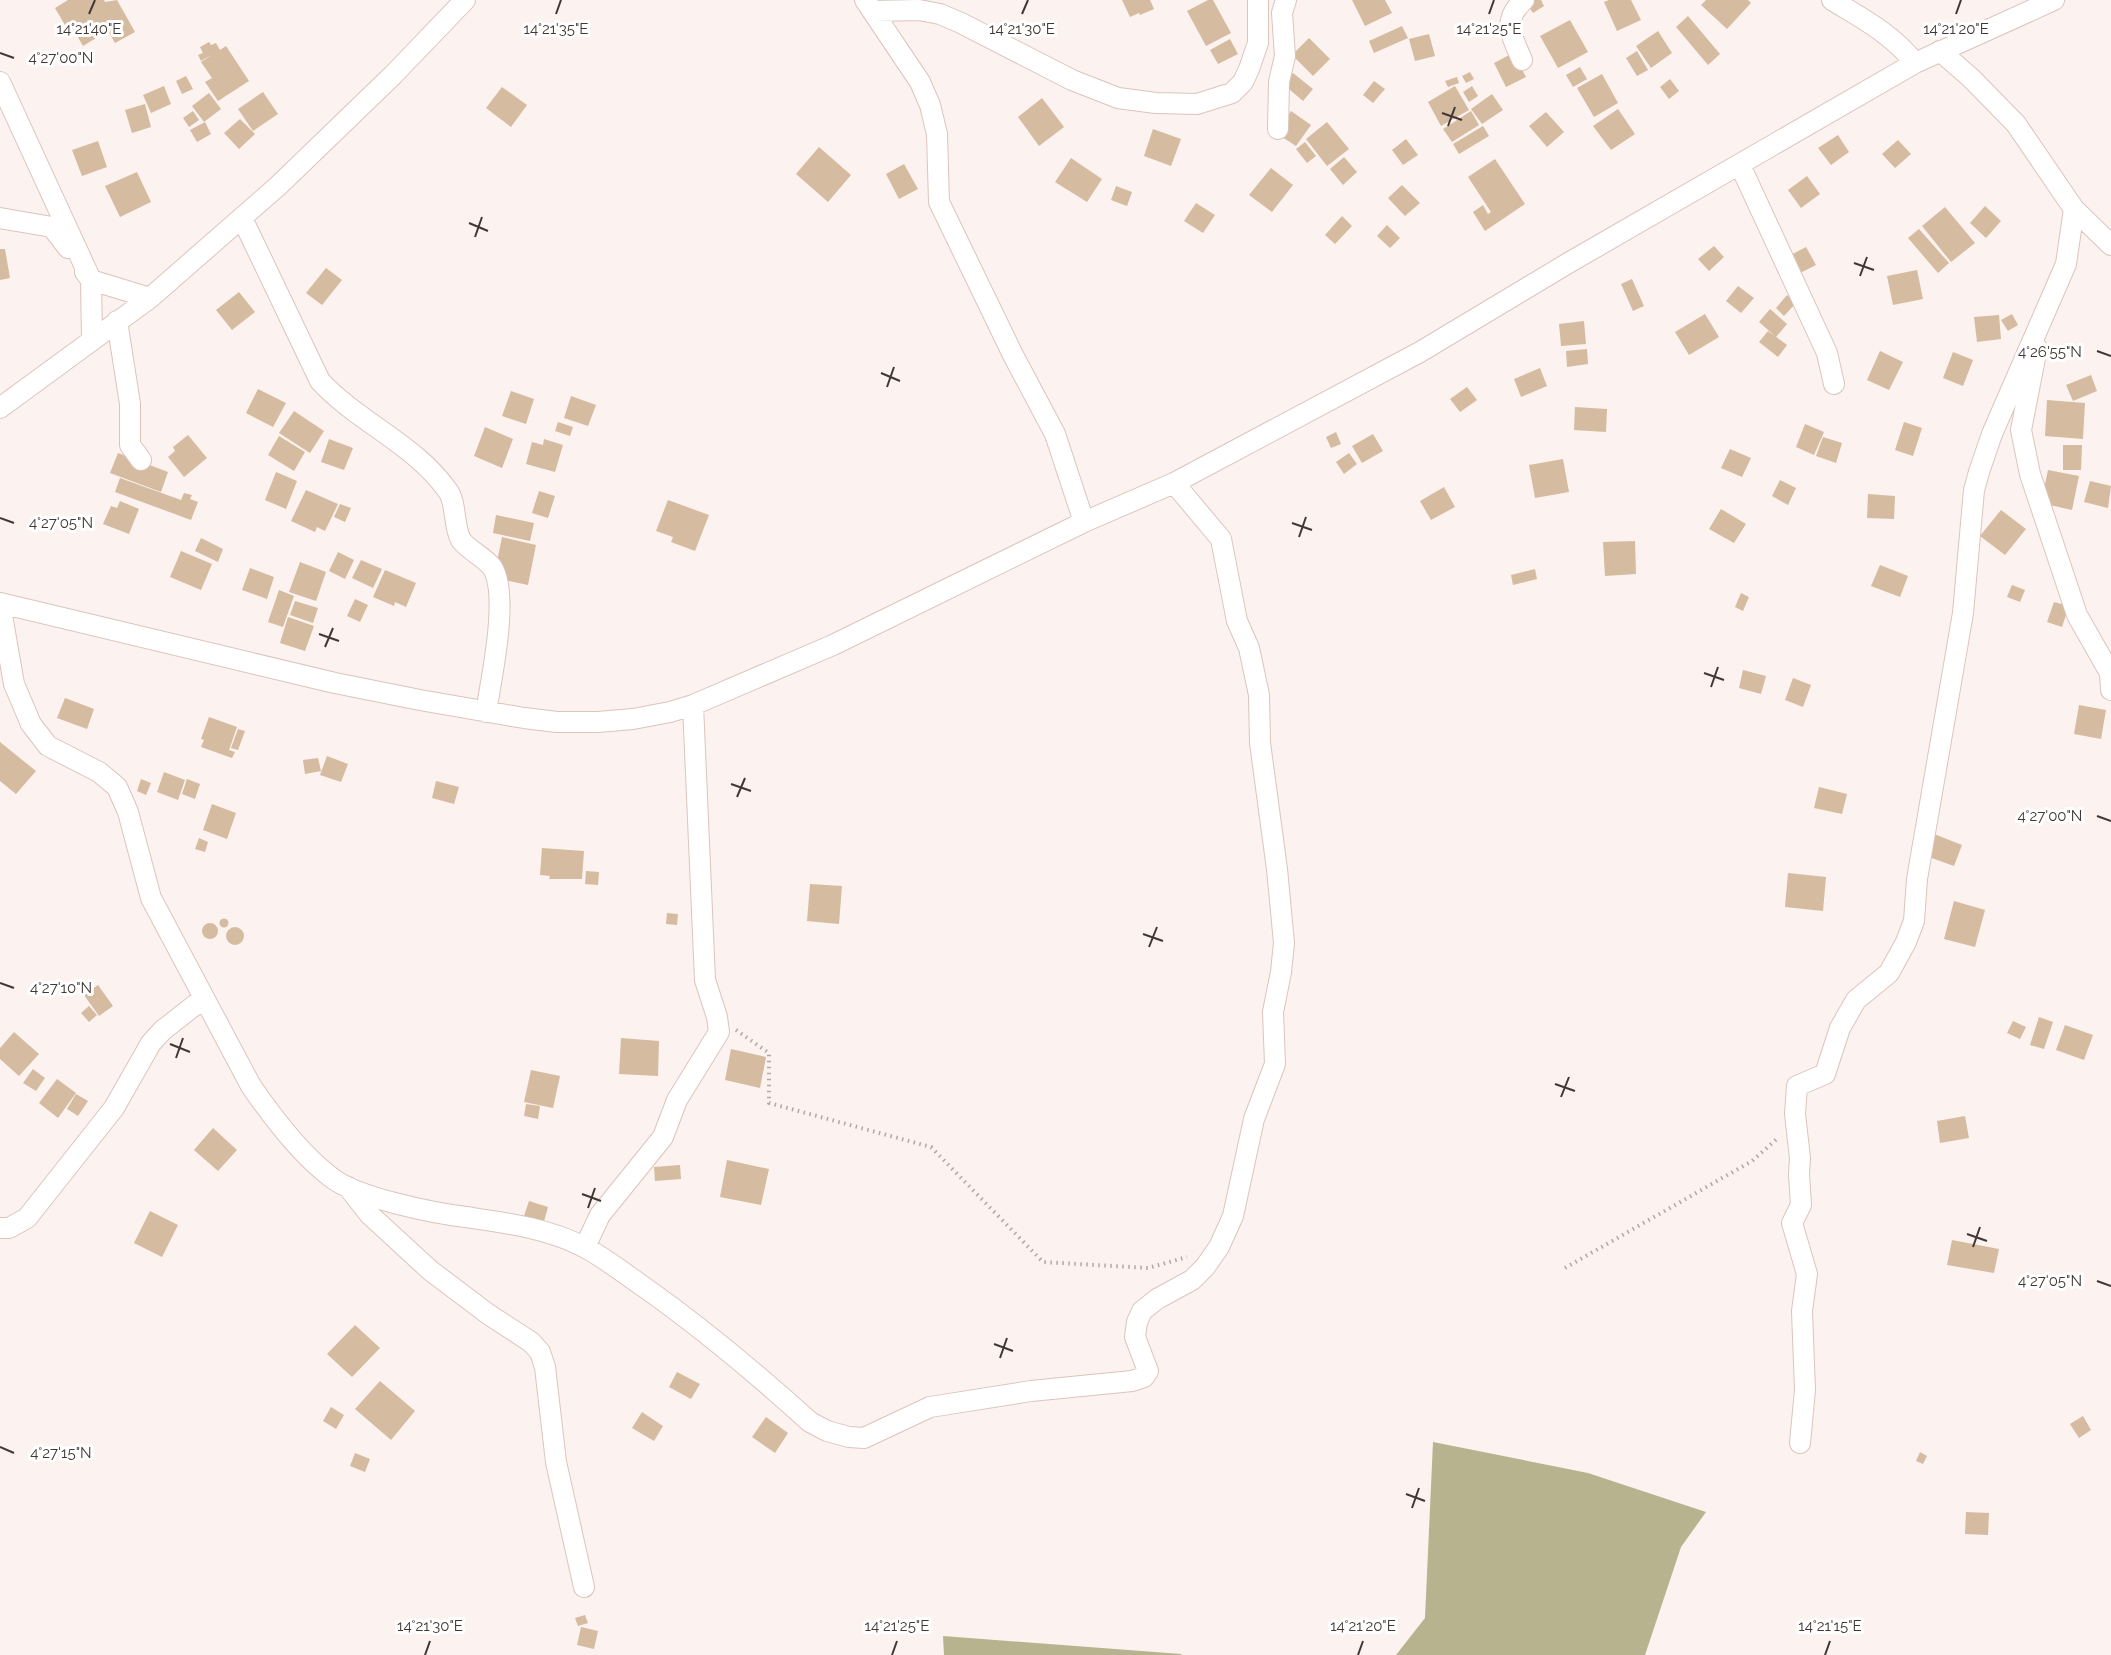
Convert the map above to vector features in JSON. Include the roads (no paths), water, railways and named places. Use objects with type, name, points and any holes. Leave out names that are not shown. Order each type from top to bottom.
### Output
[{"type":"street","points":[[0,408],[150,298],[242,218],[329,138],[465,0]]},
{"type":"street","points":[[869,5],[940,14],[1072,80],[1118,98],[1156,103],[1197,104],[1232,93],[1243,82],[1258,43],[1258,0]]},
{"type":"street","points":[[1278,129],[1279,82],[1285,56],[1282,13],[1286,0]]},
{"type":"street","points":[[1522,60],[1509,27],[1512,15],[1524,0]]},
{"type":"street","points":[[1832,0],[1877,27],[1903,48],[1915,63]]},
{"type":"street","points":[[1174,483],[1221,539],[1236,621],[1249,648],[1259,694],[1260,743],[1277,869],[1284,943],[1273,1012],[1275,1064],[1254,1119],[1233,1216],[1219,1247],[1205,1267],[1192,1280],[1157,1299],[1142,1311],[1137,1322],[1135,1337],[1148,1371],[1144,1377],[1132,1381],[956,1401],[930,1407],[864,1438],[849,1437],[827,1431],[810,1422],[693,1322],[585,1247],[551,1233],[509,1223],[448,1215],[348,1187],[332,1178],[311,1159],[270,1113],[251,1086],[151,898],[128,812],[117,787],[99,772],[48,746],[31,724],[14,684],[0,603],[324,680],[486,712],[557,722],[598,722],[633,719],[670,712],[693,705],[833,645],[1084,522],[1174,483],[1420,352],[1570,262],[1915,63],[2054,0]]},
{"type":"street","points":[[869,5],[920,82],[930,105],[937,134],[939,202],[1013,355],[1055,434],[1084,522]]},
{"type":"street","points":[[1940,51],[2016,123],[2074,209],[2111,245]]},
{"type":"street","points":[[0,82],[91,280],[93,339]]},
{"type":"street","points":[[1740,165],[1827,353],[1834,384]]},
{"type":"street","points":[[1800,1443],[1805,1390],[1802,1311],[1807,1274],[1792,1223],[1801,1205],[1798,1174],[1800,1158],[1796,1114],[1797,1086],[1825,1074],[1840,1028],[1856,1000],[1889,973],[1906,942],[1914,921],[1917,879],[1963,613],[1974,490],[1978,472],[1992,434],[2066,264],[2074,209]]},
{"type":"street","points":[[0,218],[52,227],[91,280],[150,298]]},
{"type":"street","points":[[242,218],[320,381],[338,400],[410,451],[433,473],[450,494],[462,540],[493,568],[499,589],[499,628],[486,712]]},
{"type":"street","points":[[117,321],[130,404],[130,445],[141,460]]},
{"type":"street","points":[[2042,321],[2021,430],[2030,474],[2077,615],[2110,673],[2111,690]]},
{"type":"street","points":[[585,1247],[600,1215],[663,1137],[677,1100],[719,1032],[717,1017],[705,980],[693,705]]},
{"type":"street","points":[[0,1228],[9,1228],[27,1218],[114,1108],[151,1043],[163,1030],[204,998]]},
{"type":"street","points":[[348,1187],[370,1215],[396,1241],[488,1314],[531,1342],[540,1352],[545,1366],[556,1462],[584,1587]]}]
